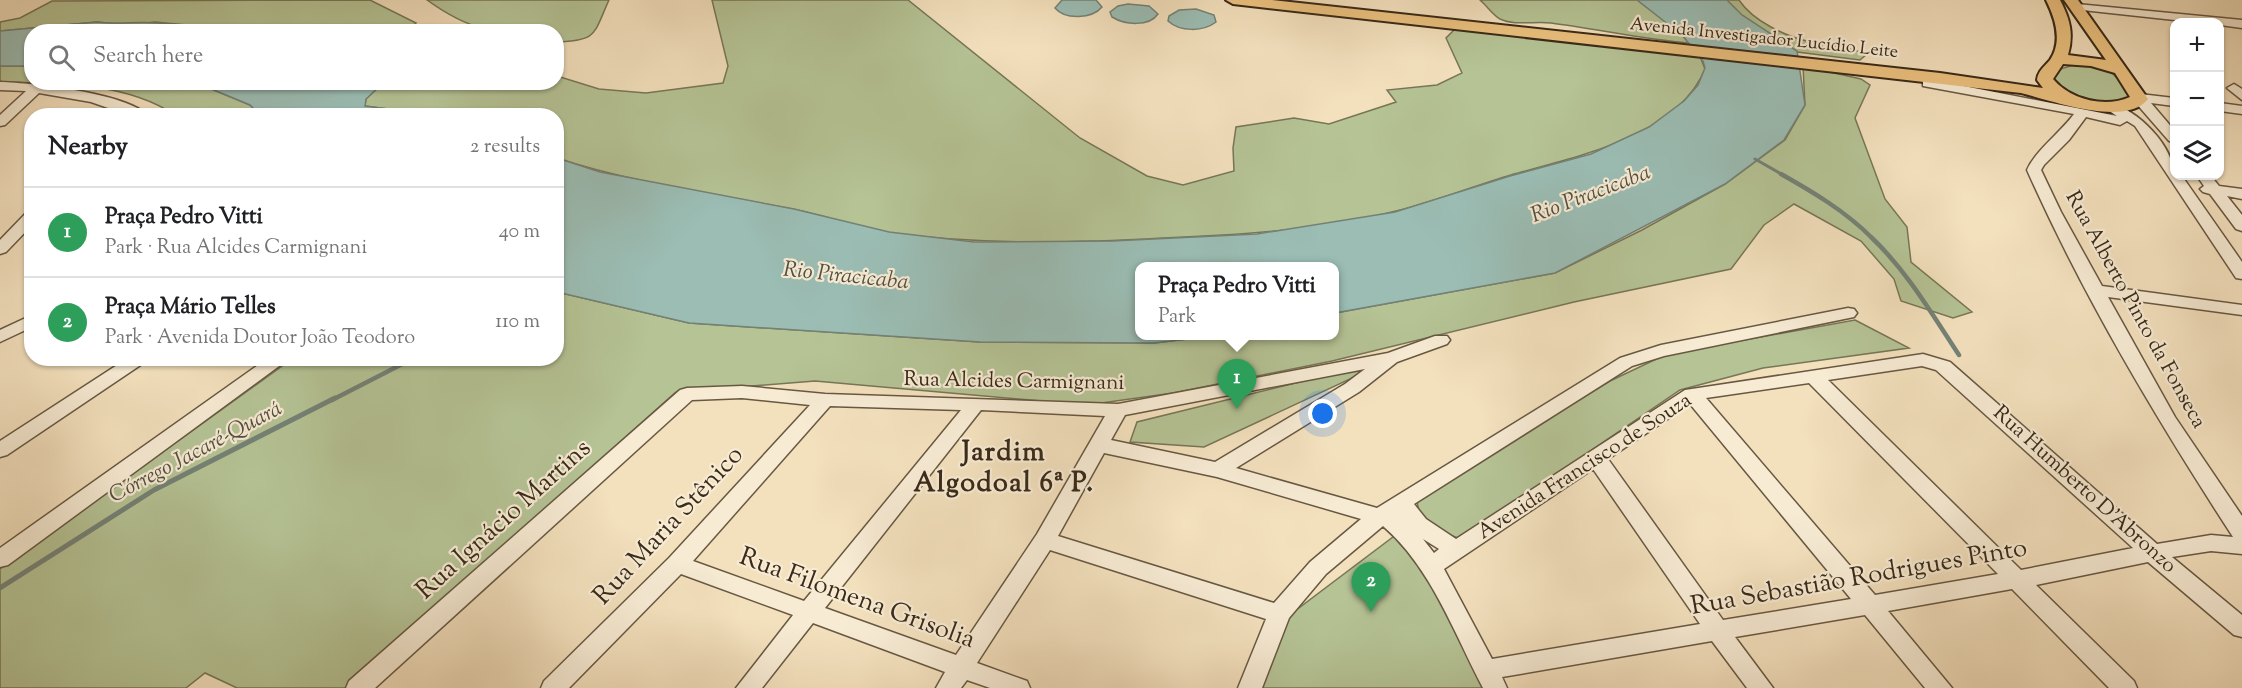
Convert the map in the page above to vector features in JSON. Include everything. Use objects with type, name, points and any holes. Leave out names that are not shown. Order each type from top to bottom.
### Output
[{"type":"main road","name":"Avenida Investigador Lucídio Leite","points":[[1233,0],[1679,47]]},
{"type":"main road","name":"Avenida Investigador Lucídio Leite","points":[[1262,0],[1816,62],[1986,79],[2045,79]]},
{"type":"main road","points":[[2053,0],[2064,22],[2066,34],[2059,59],[2046,74],[2045,79],[2054,90],[2078,106]]},
{"type":"main road","points":[[2074,3],[2140,98],[2127,105],[2108,106]]},
{"type":"main road","points":[[2059,59],[2092,61],[2121,70]]},
{"type":"main road","name":"Avenida Investigador Lucídio Leite","points":[[1816,62],[2021,88],[2078,106],[2108,106]]},
{"type":"street","points":[[2074,3],[2173,18]]},
{"type":"street","points":[[2224,23],[2242,24]]},
{"type":"street","points":[[1928,83],[2078,106],[2120,121]]},
{"type":"street","points":[[0,87],[24,88]]},
{"type":"street","points":[[0,122],[35,90]]},
{"type":"street","points":[[45,90],[114,108]]},
{"type":"street","points":[[2140,98],[2170,101]]},
{"type":"street","points":[[2140,98],[2170,132]]},
{"type":"street","name":"Rua Alberto Pinto da Fonseca","points":[[2078,106],[2064,137],[2037,163],[2034,170],[2053,212],[2166,418],[2242,533]]},
{"type":"street","points":[[2108,106],[2140,123],[2170,164]]},
{"type":"street","points":[[2224,108],[2242,110]]},
{"type":"street","points":[[2178,180],[2242,274]]},
{"type":"street","points":[[2189,180],[2195,185],[2216,191],[2242,194]]},
{"type":"street","points":[[2207,180],[2242,226]]},
{"type":"street","points":[[0,249],[24,224]]},
{"type":"street","points":[[2097,290],[2240,313]]},
{"type":"street","points":[[1250,688],[1279,614],[1318,568],[1401,502],[1626,362],[1661,351],[1848,313]]},
{"type":"street","points":[[0,337],[24,324]]},
{"type":"street","name":"Rua Alcides Carmignani","points":[[687,394],[742,392],[825,400],[1029,405],[1118,410],[1392,358],[1441,340]]},
{"type":"street","points":[[1218,470],[1352,388],[1392,358]]},
{"type":"street","name":"Avenida Francisco de Souza","points":[[1431,566],[1692,394],[1923,360]]},
{"type":"street","name":"Rua Humberto D'Abronzo","points":[[1923,360],[1943,366],[1951,372],[2154,554],[2242,628]]},
{"type":"street","points":[[0,450],[130,366]]},
{"type":"street","points":[[0,559],[270,366]]},
{"type":"street","points":[[1814,377],[2125,688]]},
{"type":"street","name":"Rua Ignácio Martins","points":[[358,688],[687,394]]},
{"type":"street","points":[[1692,394],[1940,688]]},
{"type":"street","name":"Rua Maria Stênico","points":[[553,688],[676,564],[825,400]]},
{"type":"street","points":[[748,688],[975,405]]},
{"type":"street","points":[[948,688],[1045,540],[1118,410]]},
{"type":"street","points":[[1100,445],[1218,470],[1309,495],[1372,523],[1397,524],[1431,566],[1490,679]]},
{"type":"street","points":[[1595,456],[1718,632],[1761,688]]},
{"type":"street","points":[[1401,502],[1418,525],[1457,550]]},
{"type":"street","points":[[1045,540],[1279,614]]},
{"type":"street","name":"Rua Sebastião Rodrigues Pinto","points":[[1490,679],[1718,632],[2211,543],[2242,546]]},
{"type":"street","name":"Rua Filomena Grisolia","points":[[676,564],[963,666],[1018,688]]},
{"type":"green space","points":[[370,0],[416,23],[176,24],[155,22],[118,24],[97,22],[24,24],[24,29],[0,31],[0,22],[20,18],[52,1]]},
{"type":"green space","points":[[427,0],[609,0],[592,33],[580,40],[564,41],[564,24],[469,24]]},
{"type":"green space","points":[[712,0],[908,0],[1080,138],[1147,176],[1183,185],[1234,171],[1233,148],[1236,127],[1294,118],[1329,124],[1396,102],[1387,90],[1437,85],[1462,73],[1446,38],[1457,27],[1699,54],[1705,69],[1691,92],[1672,112],[1622,141],[1440,199],[1368,217],[1310,227],[1221,235],[1095,241],[959,240],[892,233],[804,212],[643,181],[585,167],[564,160],[564,108],[380,108],[365,106],[366,99],[376,90],[564,90],[564,78],[599,89],[646,93],[723,83],[728,66]]},
{"type":"green space","points":[[1480,0],[1644,0],[1659,9],[1689,43],[1551,23],[1506,21],[1497,17]]},
{"type":"green space","points":[[1708,0],[1739,0],[1753,15],[1781,32],[1801,40],[1846,48],[1866,55],[1860,60],[1797,52]]},
{"type":"green space","points":[[2080,63],[2111,72],[2130,98],[2110,103],[2088,101],[2068,93],[2052,80],[2054,71]]},
{"type":"green space","points":[[0,66],[24,66],[24,83],[0,82]]},
{"type":"green space","points":[[1803,66],[1861,79],[1870,85],[1855,118],[1885,199],[1907,227],[1911,262],[1972,312],[1953,318],[1901,301],[1894,279],[1861,241],[1794,204],[1764,225],[1731,269],[1574,302],[1332,361],[1173,393],[1087,405],[815,381],[676,392],[345,688],[237,688],[205,673],[186,688],[0,688],[0,569],[282,366],[564,366],[564,294],[689,323],[980,342],[1154,343],[1179,340],[1339,340],[1339,312],[1555,273],[1642,230],[1725,184],[1785,140],[1805,105]]},
{"type":"green space","points":[[113,90],[214,90],[253,108],[163,108],[135,96]]},
{"type":"green space","points":[[1855,320],[1909,348],[1763,368],[1680,390],[1461,539],[1431,526],[1421,515],[1417,499],[1610,381],[1667,354]]},
{"type":"green space","points":[[1361,367],[1365,372],[1204,447],[1130,442],[1137,422]]},
{"type":"green space","points":[[1393,537],[1400,537],[1425,567],[1487,688],[1258,688],[1287,617]]},
{"type":"water","points":[[1062,0],[1096,0],[1102,7],[1085,16],[1065,15],[1055,8]]},
{"type":"water","name":"Rio Piracicaba","points":[[1637,0],[1727,0],[1742,15],[1797,51],[1805,105],[1784,140],[1725,184],[1555,273],[1339,312],[1339,262],[1135,262],[1135,340],[1179,340],[1154,343],[980,342],[689,323],[564,294],[564,160],[600,172],[794,209],[889,232],[974,242],[1112,241],[1257,234],[1395,212],[1510,176],[1591,154],[1649,127],[1684,101],[1698,85],[1705,68],[1703,61],[1683,36]]},
{"type":"water","points":[[1128,4],[1149,6],[1158,14],[1143,23],[1123,22],[1112,17],[1110,12],[1118,6]]},
{"type":"water","points":[[1196,9],[1214,15],[1216,22],[1205,28],[1185,29],[1168,21],[1169,16],[1179,10]]},
{"type":"water","points":[[97,22],[163,24],[75,24]]},
{"type":"water","points":[[24,29],[24,66],[0,66],[0,31]]},
{"type":"water","points":[[214,90],[376,90],[366,99],[365,106],[380,108],[253,108]]},
{"type":"waterway","points":[[1755,159],[1783,175]]},
{"type":"waterway","points":[[1781,174],[1840,210],[1884,250],[1918,293],[1959,355]]},
{"type":"waterway","name":"Córrego Jacaré-Quará","points":[[332,400],[398,366]]},
{"type":"waterway","name":"Córrego Jacaré-Quará","points":[[0,588],[154,490],[335,398]]},
{"type":"place","name":"Praça Pedro Vitti","points":[[1237,409]]},
{"type":"place","name":"Praça Mário Telles","points":[[1371,612]]},
{"type":"district","name":"Jardim Algodoal 6ª P.","points":[[1004,468]]}]
